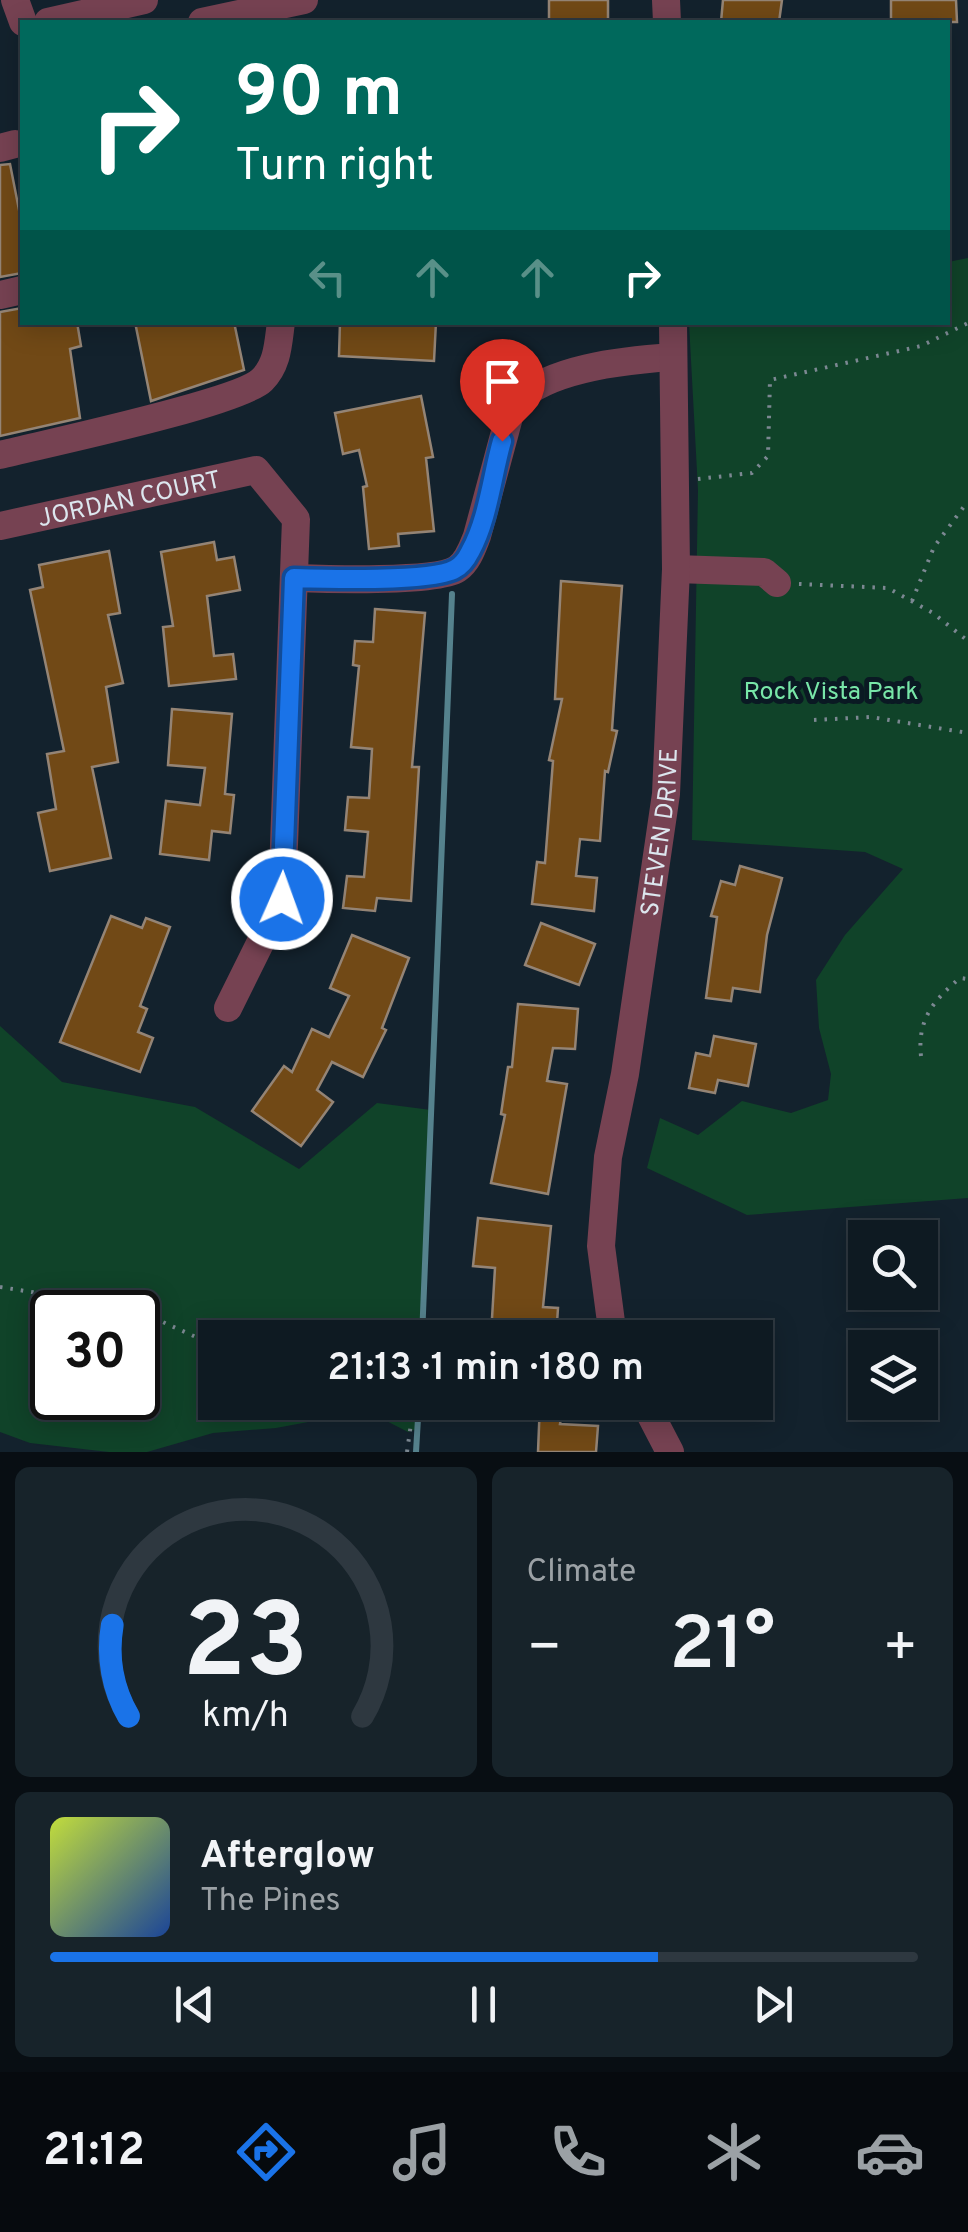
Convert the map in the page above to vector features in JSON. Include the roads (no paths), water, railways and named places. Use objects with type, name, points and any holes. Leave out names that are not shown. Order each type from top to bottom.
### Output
[{"type":"street","points":[[57,20],[144,0]]},
{"type":"street","points":[[211,20],[304,0]]},
{"type":"street","points":[[0,455],[208,402],[259,384],[275,364],[281,325]]},
{"type":"street","name":"STEVEN DRIVE","points":[[611,1320],[600,1246],[608,1156],[625,1074],[666,794],[676,569],[672,325]]},
{"type":"street","points":[[228,1008],[282,899],[294,578],[438,575],[458,569],[478,536],[512,406],[522,394],[561,376],[634,360],[673,357]]},
{"type":"street","name":"JORDAN COURT","points":[[0,526],[258,472],[296,520],[294,578]]},
{"type":"street","points":[[676,569],[764,572],[776,582]]},
{"type":"street","points":[[653,1420],[670,1452]]},
{"type":"waterway","points":[[423,1320],[452,594]]},
{"type":"waterway","points":[[416,1452],[418,1420]]},
{"type":"park label","name":"Rock Vista Park","points":[[831,690]]}]
